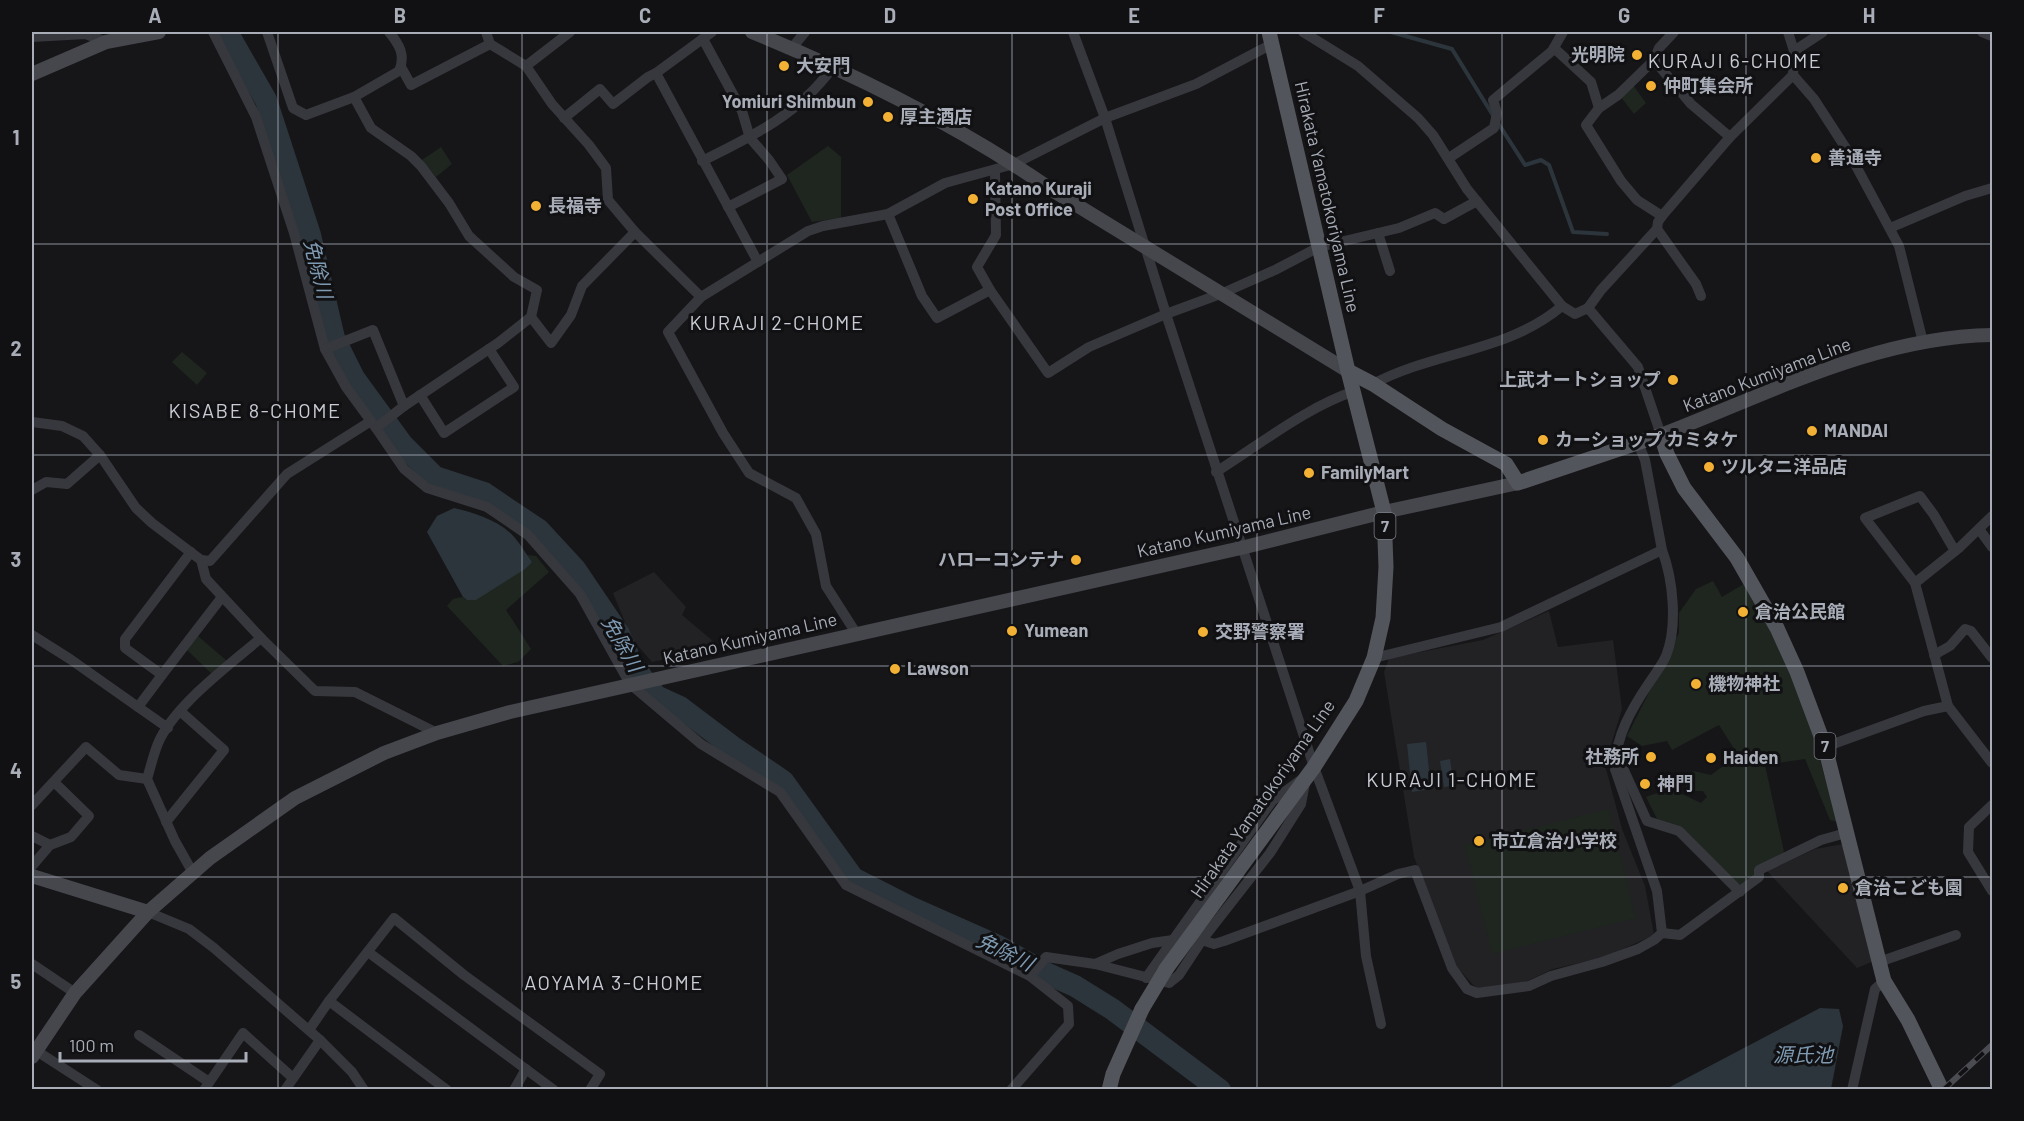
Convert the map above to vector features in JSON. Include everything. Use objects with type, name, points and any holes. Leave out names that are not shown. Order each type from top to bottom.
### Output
[{"type":"main road","points":[[32,74],[111,38],[159,32]]},
{"type":"main road","points":[[752,32],[900,98],[1014,164],[1052,190],[1348,371],[1373,384],[1442,429],[1506,464],[1518,483],[1661,435]]},
{"type":"main road","name":"Hirakata Yamatokoriyama Line","points":[[1109,1089],[1130,1034],[1167,969],[1310,772],[1356,701],[1374,658],[1383,608],[1386,567],[1384,512],[1348,371],[1270,35]]},
{"type":"main road","name":"Katano Kumiyama Line","points":[[1661,435],[1824,369],[1896,347],[1992,335]]},
{"type":"main road","name":"7","points":[[1661,435],[1666,454],[1684,488],[1737,558],[1777,628],[1797,672],[1825,747],[1884,981],[1908,1020],[1939,1084]]},
{"type":"main road","name":"Katano Kumiyama Line","points":[[33,1052],[75,993],[148,912],[210,858],[296,798],[384,753],[437,733],[510,712],[1241,548],[1384,512],[1518,483]]},
{"type":"main road","points":[[32,876],[148,912]]},
{"type":"street","points":[[213,32],[255,117],[346,387],[375,425],[404,470],[428,488],[487,507],[528,535],[580,594],[633,684],[701,744],[780,792],[846,885],[1030,976],[1068,1006],[1069,1024],[1011,1089]]},
{"type":"street","points":[[267,32],[293,108],[306,115],[354,97],[399,71],[401,67]]},
{"type":"street","points":[[389,32],[401,45],[401,67],[411,85],[490,44]]},
{"type":"street","points":[[486,32],[490,44],[526,66],[552,104],[589,145],[606,168],[608,200],[635,232],[701,297]]},
{"type":"street","points":[[526,66],[570,32]]},
{"type":"street","points":[[792,48],[805,32]]},
{"type":"street","points":[[1073,32],[1105,118],[1310,772],[1360,891],[1366,956],[1381,1024]]},
{"type":"street","points":[[1302,32],[1358,66],[1418,118],[1449,158],[1467,189],[1562,306],[1575,314],[1588,308],[1601,290],[1658,229]]},
{"type":"street","points":[[1449,158],[1494,128],[1496,120],[1493,100],[1552,51],[1563,32]]},
{"type":"street","points":[[1662,216],[1637,200],[1621,181],[1586,125],[1599,108],[1618,95],[1654,60],[1659,48],[1674,32]]},
{"type":"street","points":[[1701,297],[1696,284],[1658,229],[1658,222],[1730,137],[1793,75],[1794,51],[1788,32]]},
{"type":"street","points":[[1794,51],[1822,32]]},
{"type":"street","points":[[1982,32],[1992,36]]},
{"type":"street","points":[[32,37],[76,33],[111,38]]},
{"type":"street","points":[[564,118],[600,89],[614,104],[707,35],[742,111],[750,138],[782,179],[728,207]]},
{"type":"street","points":[[856,633],[825,586],[816,534],[796,498],[749,473],[723,433],[668,332],[701,297],[808,231],[888,214],[945,183],[1014,164],[1105,118],[1196,84],[1270,35]]},
{"type":"street","points":[[1554,48],[1591,82],[1599,108]]},
{"type":"street","points":[[1654,60],[1691,104],[1730,137]]},
{"type":"street","points":[[702,161],[750,138],[785,117],[824,80],[833,67]]},
{"type":"street","points":[[656,73],[758,262]]},
{"type":"street","points":[[1793,75],[1814,99],[1849,153],[1899,246],[1923,342]]},
{"type":"street","points":[[32,422],[62,426],[83,436],[100,455],[136,508],[201,560],[210,561],[287,474],[393,415],[531,317],[537,290],[514,278],[469,236],[449,203],[421,166],[411,156],[371,128],[354,97]]},
{"type":"street","points":[[995,171],[996,235],[977,267],[990,290],[1048,373],[1089,347],[1275,270],[1319,247],[1399,228],[1435,213],[1444,219],[1477,201]]},
{"type":"street","points":[[1890,228],[1965,196],[1992,188]]},
{"type":"street","points":[[888,214],[922,296],[937,318],[990,290]]},
{"type":"street","points":[[531,317],[550,343],[571,315],[582,286],[635,232]]},
{"type":"street","points":[[1378,233],[1390,271]]},
{"type":"street","points":[[1373,384],[1392,374],[1440,357],[1494,343],[1527,331],[1546,320],[1562,306]]},
{"type":"street","points":[[1588,308],[1638,367],[1661,435]]},
{"type":"street","points":[[333,346],[373,330],[404,406]]},
{"type":"street","points":[[420,395],[444,433],[514,387],[489,349]]},
{"type":"street","points":[[1216,472],[1311,411],[1354,391]]},
{"type":"street","points":[[1638,443],[1645,460],[1662,550],[1667,564],[1673,601],[1671,643],[1665,658],[1627,719],[1615,760],[1615,769],[1654,881],[1662,933]]},
{"type":"street","points":[[32,490],[46,482],[67,484],[100,455]]},
{"type":"street","points":[[1955,551],[1920,496],[1865,518],[1915,583],[1948,706],[1992,763]]},
{"type":"street","points":[[1915,583],[1955,551],[1992,516]]},
{"type":"street","points":[[1979,529],[1992,547]]},
{"type":"street","points":[[1374,658],[1502,627],[1662,550]]},
{"type":"street","points":[[162,675],[125,648],[125,639],[190,552]]},
{"type":"street","points":[[201,560],[206,579],[315,691],[355,692],[437,733]]},
{"type":"street","points":[[138,707],[222,597]]},
{"type":"street","points":[[1934,655],[1950,646],[1965,629],[1971,631],[1992,658]]},
{"type":"street","points":[[32,635],[168,728]]},
{"type":"street","points":[[193,873],[166,822],[147,779],[160,738],[180,711],[210,681],[261,638]]},
{"type":"street","points":[[1825,747],[1924,711],[1948,706]]},
{"type":"street","points":[[166,822],[224,750],[180,711]]},
{"type":"street","points":[[32,805],[86,747],[119,776],[147,779]]},
{"type":"street","points":[[1615,769],[1623,768],[1647,821],[1678,831],[1740,892]]},
{"type":"street","points":[[1030,976],[1046,957],[1095,964],[1169,983],[1179,975],[1202,940],[1270,852],[1301,804],[1310,772]]},
{"type":"street","points":[[1146,978],[1272,801],[1310,772]]},
{"type":"street","points":[[32,866],[50,845],[71,837],[89,816],[54,782]]},
{"type":"street","points":[[1992,805],[1969,826],[1968,852],[1992,891]]},
{"type":"street","points":[[1202,940],[1214,944],[1224,941],[1360,891],[1398,874],[1415,870],[1452,968],[1467,990],[1477,993],[1528,986],[1551,976],[1638,949],[1662,933],[1680,935],[1759,877],[1759,870],[1821,840],[1846,833]]},
{"type":"street","points":[[32,836],[50,845]]},
{"type":"street","points":[[148,912],[189,929],[214,948],[320,1040],[352,1072],[364,1089]]},
{"type":"street","points":[[309,1030],[394,918],[464,975],[600,1074],[590,1089]]},
{"type":"street","points":[[1879,962],[1956,935]]},
{"type":"street","points":[[1095,964],[1152,943],[1173,940]]},
{"type":"street","points":[[368,952],[554,1089]]},
{"type":"street","points":[[32,964],[75,993]]},
{"type":"street","points":[[1852,1089],[1875,989],[1884,981]]},
{"type":"street","points":[[329,1001],[447,1089]]},
{"type":"street","points":[[139,1035],[206,1086],[243,1033],[293,1078]]},
{"type":"street","points":[[285,1089],[320,1040]]},
{"type":"street","points":[[33,1052],[97,1089]]},
{"type":"street","points":[[514,1089],[526,1069]]},
{"type":"shaded area","points":[[1633,85],[1646,103],[1634,114],[1620,96]]},
{"type":"shaded area","points":[[828,146],[841,157],[841,218],[812,222],[787,175]]},
{"type":"shaded area","points":[[441,147],[452,164],[436,177],[422,160]]},
{"type":"shaded area","points":[[182,352],[207,373],[197,385],[172,362]]},
{"type":"shaded area","points":[[527,555],[536,556],[549,572],[506,610],[531,649],[518,662],[503,666],[447,606],[453,599],[462,597],[467,600],[532,562]]},
{"type":"shaded area","points":[[654,572],[686,607],[682,615],[720,647],[652,662],[632,639],[613,593]]},
{"type":"shaded area","name":"機物神社","points":[[1713,581],[1722,597],[1747,582],[1797,681],[1838,822],[1830,820],[1805,759],[1765,765],[1784,852],[1740,885],[1657,819],[1646,797],[1663,792],[1675,792],[1701,803],[1707,797],[1703,791],[1688,791],[1681,777],[1694,771],[1711,775],[1738,755],[1719,725],[1672,750],[1667,741],[1642,746],[1627,736],[1679,633],[1679,613],[1696,589]]},
{"type":"shaded area","points":[[1549,611],[1558,647],[1613,640],[1622,709],[1605,765],[1622,829],[1645,886],[1654,935],[1605,957],[1553,969],[1527,981],[1477,989],[1456,966],[1414,857],[1384,672],[1389,658],[1483,640]]},
{"type":"shaded area","points":[[198,636],[227,661],[212,674],[187,650]]},
{"type":"shaded area","points":[[1608,809],[1636,918],[1492,954],[1465,845]]},
{"type":"shaded area","points":[[1843,844],[1874,961],[1857,968],[1767,871],[1815,849]]},
{"type":"water","points":[[454,508],[479,515],[503,527],[515,538],[532,562],[525,569],[476,600],[467,600],[463,597],[427,532],[437,516]]},
{"type":"water","points":[[1426,742],[1431,789],[1412,792],[1407,744]]},
{"type":"water","points":[[1450,759],[1454,786],[1444,787],[1440,761]]},
{"type":"water","name":"源氏池","points":[[1820,1008],[1839,1009],[1843,1026],[1831,1089],[1666,1089]]},
{"type":"waterway","name":"免除川","points":[[227,32],[266,100],[310,235],[334,338],[354,378],[402,444],[435,477],[484,493],[539,530],[575,569],[619,634],[632,664],[656,696],[680,707],[783,781],[853,878],[910,907],[998,946],[1075,986],[1112,1009],[1220,1090]]},
{"type":"waterway","points":[[1391,32],[1452,49],[1494,117]]},
{"type":"waterway","points":[[1498,123],[1525,165],[1541,160],[1549,165],[1573,232],[1607,234]]},
{"type":"railway","points":[[1943,1090],[1992,1045]]},
{"type":"place","name":"光明院","points":[[1637,55]]},
{"type":"place","name":"大安門","points":[[784,66]]},
{"type":"place","name":"仲町集会所","points":[[1651,86]]},
{"type":"place","name":"Yomiuri Shimbun","points":[[868,102]]},
{"type":"place","name":"厚主酒店","points":[[888,117]]},
{"type":"place","name":"善通寺","points":[[1816,158]]},
{"type":"place","name":"Katano Kuraji Post Office","points":[[973,199]]},
{"type":"place","name":"長福寺","points":[[536,206]]},
{"type":"place","name":"上武オートショップ","points":[[1673,380]]},
{"type":"place","name":"MANDAI","points":[[1812,431]]},
{"type":"place","name":"カーショップ カミタケ","points":[[1543,440]]},
{"type":"place","name":"ツルタニ洋品店","points":[[1709,467]]},
{"type":"place","name":"FamilyMart","points":[[1309,473]]},
{"type":"place","name":"ハローコンテナ","points":[[1076,560]]},
{"type":"place","name":"倉治公民館","points":[[1743,612]]},
{"type":"place","name":"Yumean","points":[[1012,631]]},
{"type":"place","name":"交野警察署","points":[[1203,632]]},
{"type":"place","name":"Lawson","points":[[895,669]]},
{"type":"place","name":"機物神社","points":[[1696,684]]},
{"type":"place","name":"社務所","points":[[1651,757]]},
{"type":"place","name":"Haiden","points":[[1711,758]]},
{"type":"place","name":"神門","points":[[1645,784]]},
{"type":"place","name":"市立倉治小学校","points":[[1479,841]]},
{"type":"place","name":"倉治こども園","points":[[1843,888]]},
{"type":"district","name":"KURAJI 6-CHOME","points":[[1735,61]]},
{"type":"district","name":"KURAJI 2-CHOME","points":[[777,323]]},
{"type":"district","name":"KISABE 8-CHOME","points":[[255,411]]},
{"type":"district","name":"KURAJI 1-CHOME","points":[[1452,780]]},
{"type":"district","name":"AOYAMA 3-CHOME","points":[[614,983]]}]
